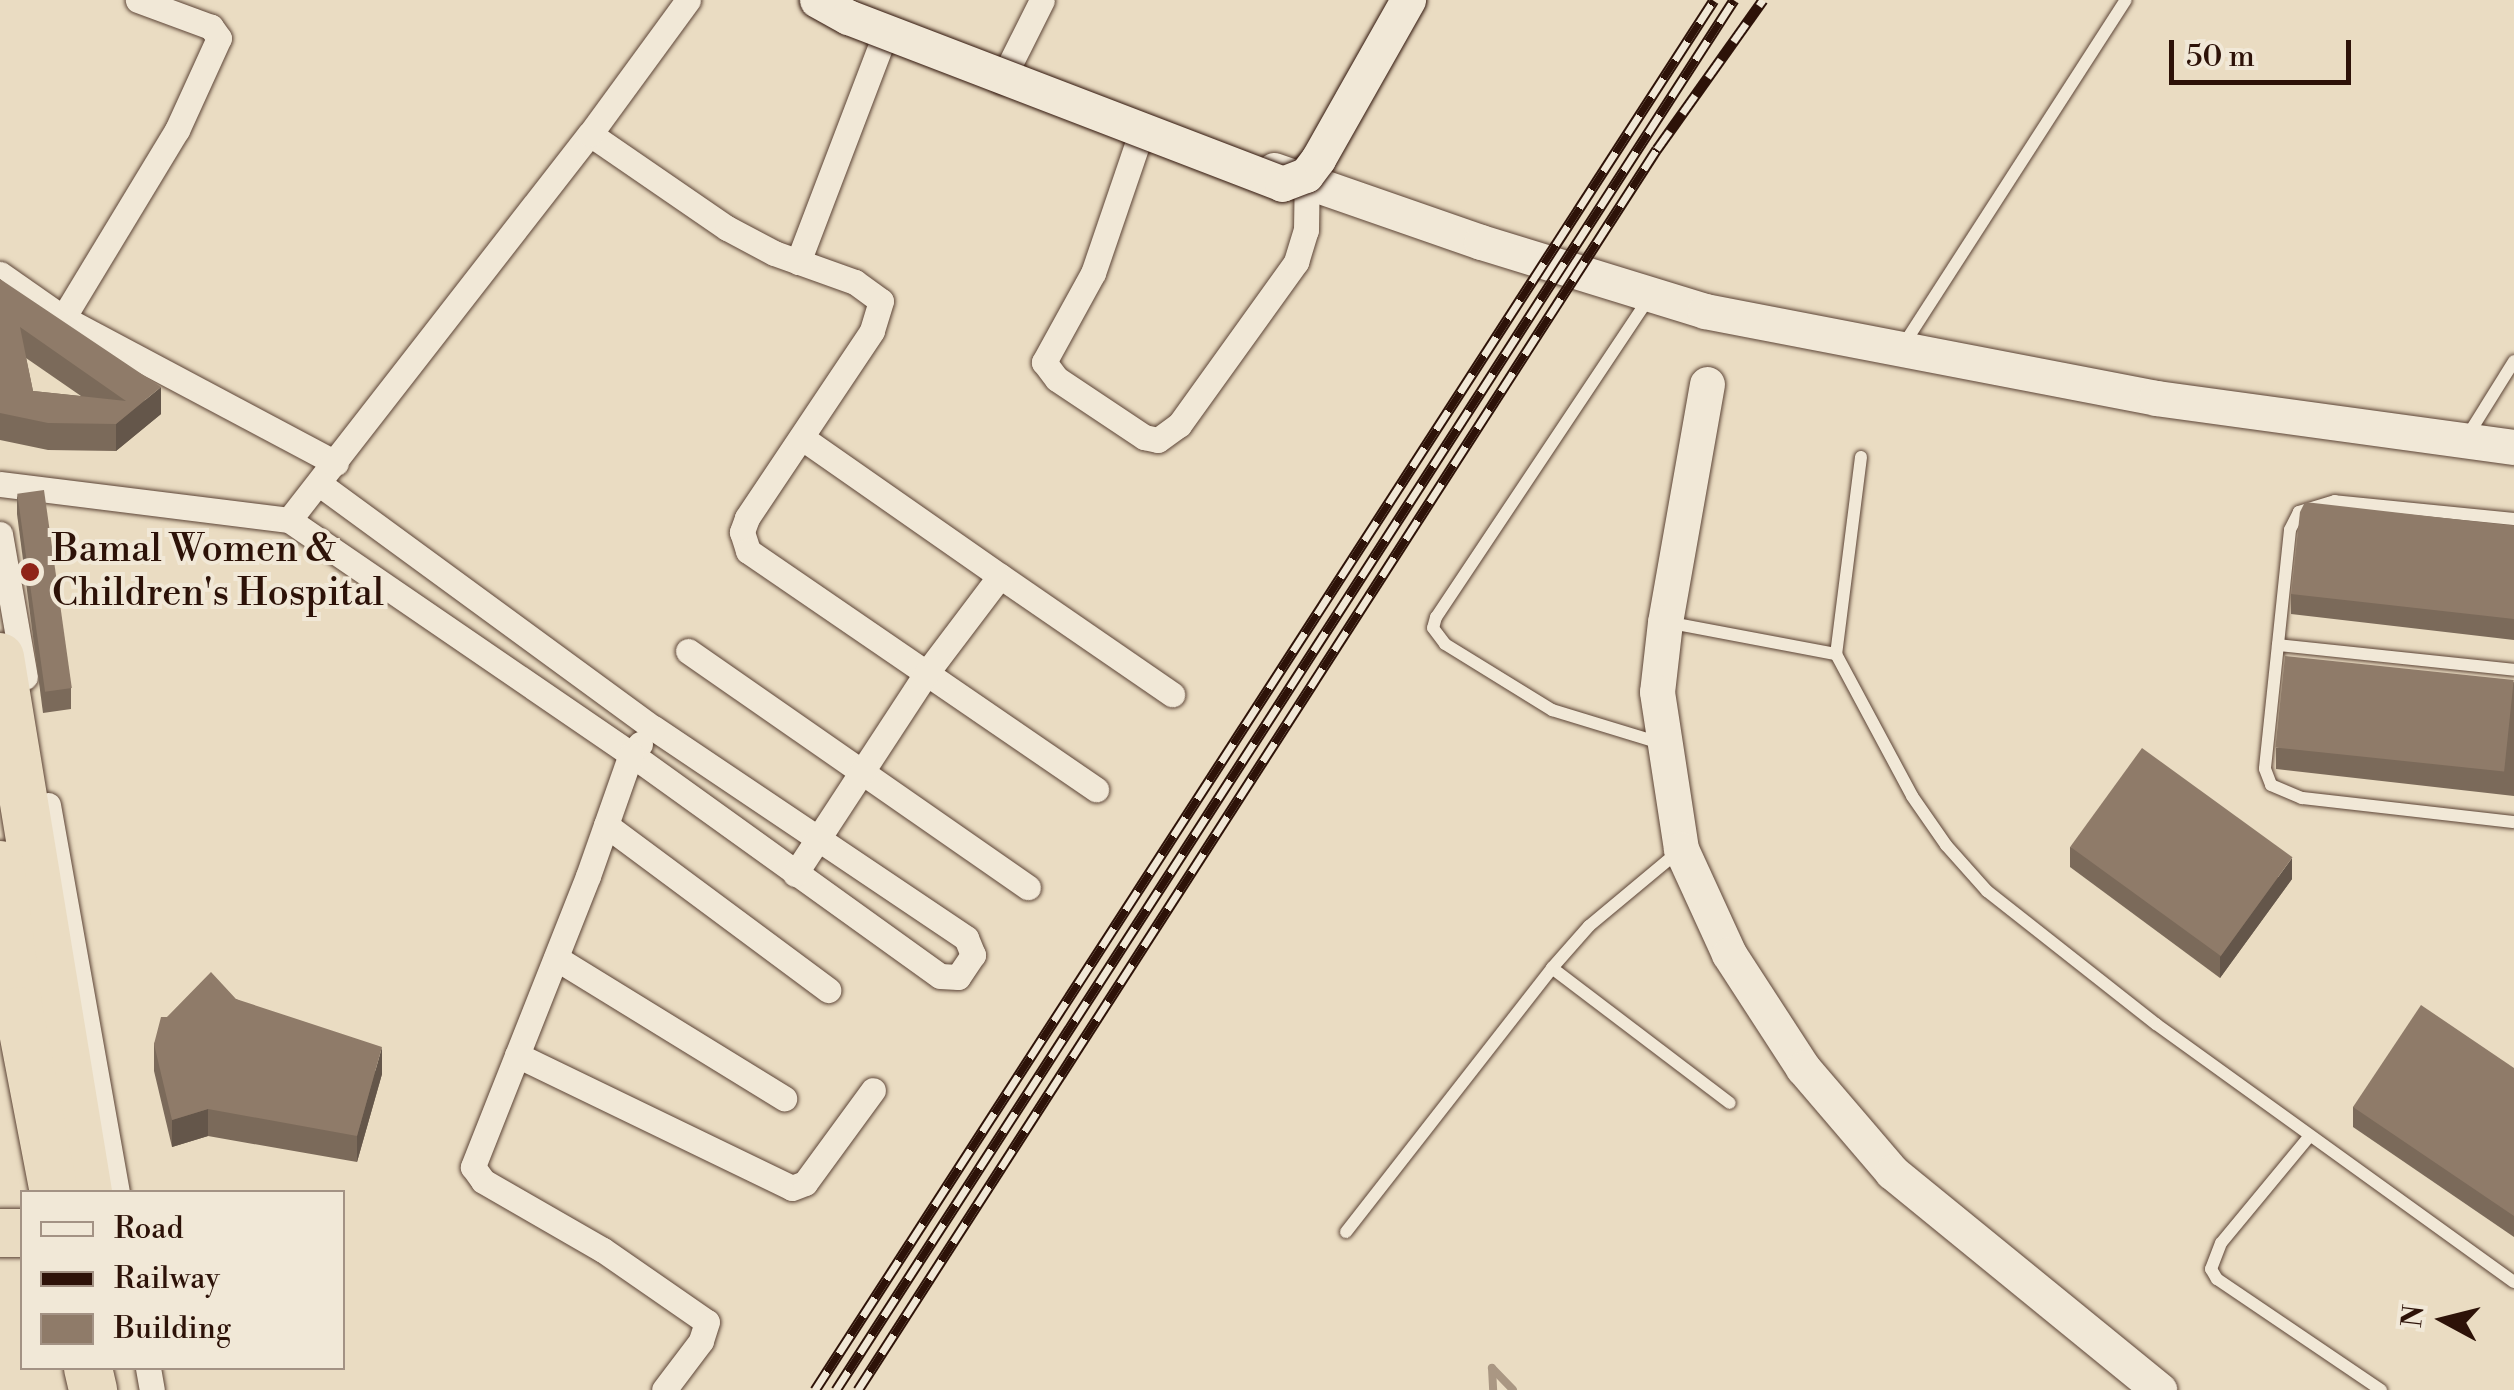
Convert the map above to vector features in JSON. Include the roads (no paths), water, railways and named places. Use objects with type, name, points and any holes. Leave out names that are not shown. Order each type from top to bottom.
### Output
[{"type":"highway","points":[[0,656],[14,999],[87,1190]]},
{"type":"highway","points":[[0,865],[14,999],[54,1190]]},
{"type":"street","points":[[63,318],[177,130],[216,51],[217,32],[188,9],[138,0]]},
{"type":"street","points":[[289,520],[590,134],[688,0]]},
{"type":"street","points":[[809,0],[875,22],[1002,80],[1142,130],[1705,311],[1903,346],[2156,398],[2514,447]]},
{"type":"street","points":[[817,0],[848,17],[1282,184],[1306,175],[1318,160],[1408,0]]},
{"type":"street","points":[[1002,80],[1042,0]]},
{"type":"street","points":[[1142,130],[1093,273],[1044,362],[1048,372],[1144,437],[1158,440],[1180,425],[1296,262],[1306,230],[1303,179],[1332,104],[1392,0]]},
{"type":"street","points":[[798,262],[875,22]]},
{"type":"street","points":[[590,134],[727,228],[798,262],[873,291],[882,301],[872,331],[747,518],[742,542],[925,675],[1096,789]]},
{"type":"street","points":[[0,274],[63,318],[336,463]]},
{"type":"street","points":[[1707,384],[1665,622],[1658,692],[1680,849],[1728,954],[1803,1068],[1892,1172],[2159,1390]]},
{"type":"street","points":[[802,438],[1172,694]]},
{"type":"street","points":[[0,484],[289,520],[631,754],[946,979],[958,977],[973,955],[966,938],[653,728],[320,484]]},
{"type":"street","points":[[0,534],[116,1190]]},
{"type":"street","points":[[795,874],[815,837],[925,675],[1000,576]]},
{"type":"street","points":[[688,651],[1028,887]]},
{"type":"street","points":[[653,728],[631,754],[556,958],[473,1158],[476,1175],[602,1250],[707,1322],[702,1341],[664,1390]]},
{"type":"street","points":[[606,825],[828,990]]},
{"type":"street","points":[[556,958],[784,1098]]},
{"type":"street","points":[[517,1055],[792,1188],[805,1182],[872,1090]]},
{"type":"lane","points":[[1903,346],[2126,0]]},
{"type":"lane","points":[[1651,296],[1436,616],[1433,628],[1445,644],[1552,710],[1663,744]]},
{"type":"lane","points":[[2464,442],[2514,360]]},
{"type":"lane","points":[[1861,457],[1836,654],[1912,796],[1946,846],[1987,891],[2308,1138],[2514,1282]]},
{"type":"lane","points":[[2514,519],[2335,500],[2298,512],[2290,530],[2266,769],[2271,785],[2302,798],[2514,822]]},
{"type":"lane","points":[[1665,622],[1836,654]]},
{"type":"lane","points":[[2278,645],[2514,670]]},
{"type":"lane","points":[[1346,1232],[1552,968],[1589,926],[1680,849]]},
{"type":"lane","points":[[1552,968],[1730,1103]]},
{"type":"lane","points":[[2308,1138],[2222,1243],[2211,1269],[2217,1279],[2381,1390]]},
{"type":"waterway","points":[[1492,1368],[1513,1390]]},
{"type":"waterway","points":[[1492,1368],[1493,1390]]},
{"type":"railway","points":[[815,1390],[1714,0]]},
{"type":"railway","points":[[836,1390],[1734,0]]},
{"type":"railway","points":[[858,1390],[1657,149],[1763,0]]},
{"type":"place","name":"Bamal Women & Children's Hospital","points":[[30,572]]}]
